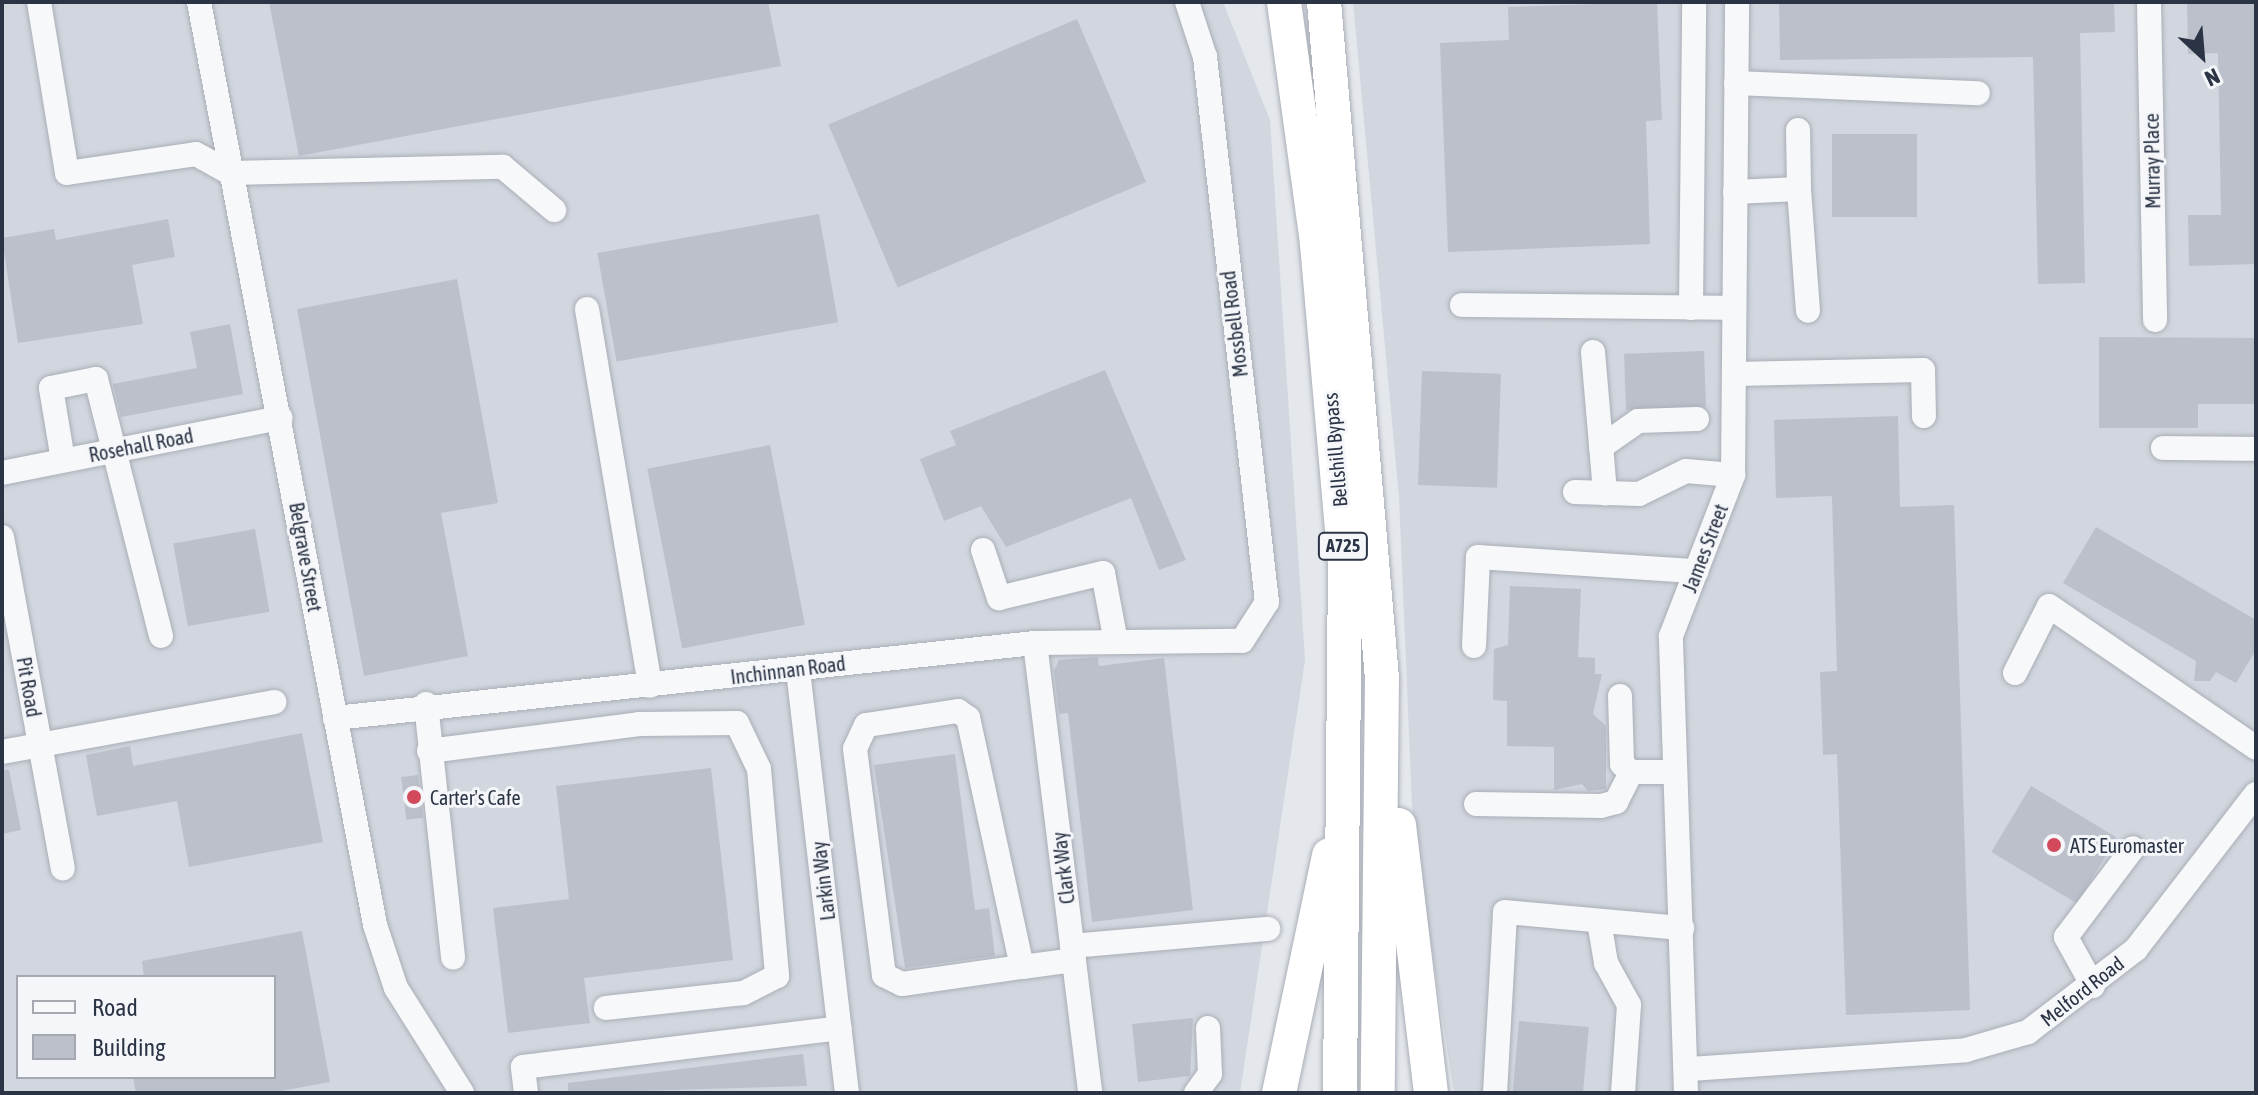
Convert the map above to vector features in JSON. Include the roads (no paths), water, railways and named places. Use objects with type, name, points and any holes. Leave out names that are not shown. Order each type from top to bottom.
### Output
[{"type":"highway","points":[[1275,2],[1292,58]]},
{"type":"highway","name":"Bellshill Bypass","points":[[1284,2],[1317,244],[1343,547],[1348,748],[1340,1093]]},
{"type":"highway","name":"Bellshill Bypass","points":[[1326,8],[1382,678],[1378,1093]]},
{"type":"highway","points":[[1382,678],[1431,1093]]},
{"type":"highway","points":[[1279,1093],[1348,748]]},
{"type":"street","points":[[39,2],[67,173],[196,154],[230,173],[503,167],[554,210]]},
{"type":"street","name":"Belgrave Street","points":[[199,2],[230,173],[281,418],[375,925],[396,988],[462,1093]]},
{"type":"street","name":"Mossbell Road","points":[[1187,2],[1205,57],[1267,602],[1242,641]]},
{"type":"street","points":[[1691,308],[1694,2]]},
{"type":"street","points":[[1729,2],[1737,2]]},
{"type":"street","name":"James Street","points":[[1688,1081],[1673,772],[1671,636],[1733,475],[1737,2]]},
{"type":"street","name":"Murray Place","points":[[2149,2],[2155,320]]},
{"type":"street","points":[[1736,83],[1978,93]]},
{"type":"street","points":[[1798,130],[1808,311]]},
{"type":"street","points":[[1735,192],[1799,189]]},
{"type":"street","points":[[1462,305],[1734,308]]},
{"type":"street","points":[[587,309],[650,686]]},
{"type":"street","points":[[1593,352],[1605,493]]},
{"type":"street","points":[[1734,374],[1923,370],[1924,416]]},
{"type":"street","points":[[63,460],[51,388],[96,379],[161,636]]},
{"type":"street","name":"Rosehall Road","points":[[2,473],[281,418]]},
{"type":"street","points":[[1601,447],[1638,421],[1697,419]]},
{"type":"street","points":[[2163,448],[2256,449]]},
{"type":"street","points":[[1575,492],[1639,494],[1686,471],[1733,475]]},
{"type":"street","name":"Pit Road","points":[[2,537],[63,868]]},
{"type":"street","points":[[983,550],[999,598],[1103,573],[1116,642]]},
{"type":"street","points":[[1474,646],[1478,557],[1697,571]]},
{"type":"street","points":[[2015,673],[2049,606],[2256,748]]},
{"type":"street","name":"Inchinnan Road","points":[[335,718],[426,704],[650,686],[1035,643],[1242,641]]},
{"type":"street","name":"Clark Way","points":[[1035,643],[1090,1093]]},
{"type":"street","name":"Larkin Way","points":[[798,670],[847,1093]]},
{"type":"street","points":[[1620,696],[1620,758],[1631,772]]},
{"type":"street","points":[[39,744],[274,702]]},
{"type":"street","points":[[426,704],[453,958]]},
{"type":"street","points":[[1022,967],[968,718],[958,711],[866,725],[855,749],[884,975],[902,984],[1022,967],[1073,953],[1268,929]]},
{"type":"street","points":[[429,751],[639,724],[737,723],[759,769],[777,976],[743,993],[606,1008]]},
{"type":"street","name":"Pit Road","points":[[2,752],[39,744]]},
{"type":"street","points":[[1631,772],[1673,772]]},
{"type":"street","points":[[1476,804],[1601,806],[1616,802],[1631,772]]},
{"type":"street","name":"Melford Road","points":[[1688,1081],[1966,1050],[2028,1032],[2093,986],[2136,949],[2256,794]]},
{"type":"street","points":[[2093,986],[2066,937],[2133,848]]},
{"type":"street","points":[[1495,1093],[1505,912],[1682,928]]},
{"type":"street","points":[[1599,921],[1606,963],[1629,1005],[1623,1093]]},
{"type":"street","points":[[526,1093],[523,1067],[840,1028]]},
{"type":"street","points":[[1196,1093],[1210,1074],[1208,1028]]},
{"type":"place","name":"Carter's Cafe","points":[[414,797]]},
{"type":"place","name":"ATS Euromaster","points":[[2054,845]]}]
